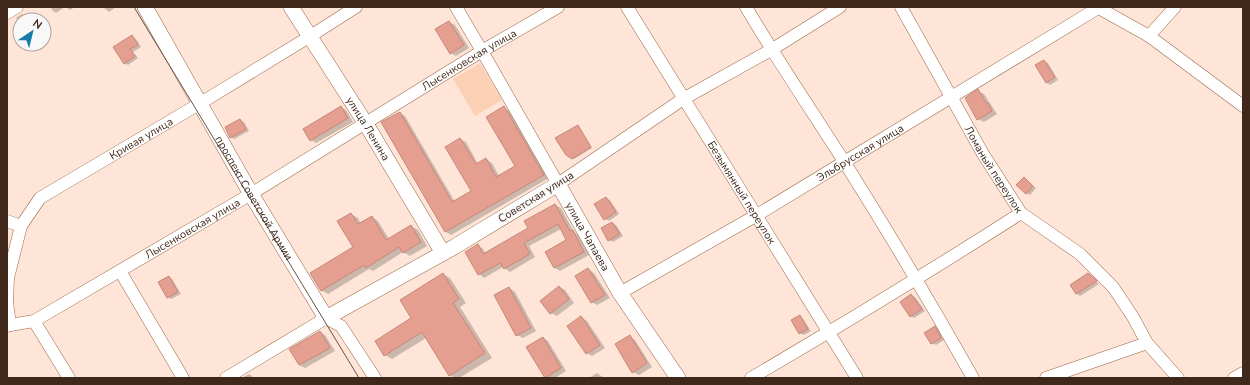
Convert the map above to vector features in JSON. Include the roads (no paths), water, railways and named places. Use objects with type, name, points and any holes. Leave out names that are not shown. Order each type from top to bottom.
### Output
[{"type":"main road","name":"проспект Советской Армии","points":[[145,7],[251,194],[326,318]]},
{"type":"main road","name":"улица Ленина","points":[[291,7],[366,124],[443,252]]},
{"type":"main road","name":"Советская улица","points":[[326,318],[454,247],[558,184]]},
{"type":"main road","name":"улица Чапаева","points":[[558,184],[620,293],[678,378]]},
{"type":"street","points":[[7,13],[17,7]]},
{"type":"street","name":"Кривая улица","points":[[8,325],[8,278],[20,226],[40,198],[199,104],[356,7]]},
{"type":"street","name":"улица Чапаева","points":[[456,7],[558,184]]},
{"type":"street","name":"Лысенковская улица","points":[[8,325],[34,321],[251,194],[482,51],[558,7]]},
{"type":"street","name":"Безымянный переулок","points":[[627,7],[857,378]]},
{"type":"street","points":[[746,7],[771,50],[844,162],[917,280],[973,378]]},
{"type":"street","name":"Советская улица","points":[[558,184],[683,99],[771,50],[840,7]]},
{"type":"street","name":"Ломаный переулок","points":[[901,7],[983,154],[1021,213],[1080,254],[1113,287],[1133,317],[1147,343],[1178,378]]},
{"type":"street","points":[[1098,7],[1149,36],[1243,106]]},
{"type":"street","name":"Эльбрусская улица","points":[[620,293],[757,215],[1098,7]]},
{"type":"street","points":[[1149,36],[1175,7]]},
{"type":"street","points":[[751,378],[917,280],[1021,213]]},
{"type":"street","points":[[7,221],[20,226]]},
{"type":"street","points":[[120,270],[183,378]]},
{"type":"street","name":"Советская улица","points":[[226,378],[326,318]]},
{"type":"street","name":"проспект Советской Армии","points":[[326,318],[341,326],[375,378]]},
{"type":"street","points":[[34,321],[69,378]]},
{"type":"street","points":[[1046,378],[1147,343]]},
{"type":"street","points":[[1234,378],[1243,373]]},
{"type":"tram line","points":[[134,7],[359,378]]}]
